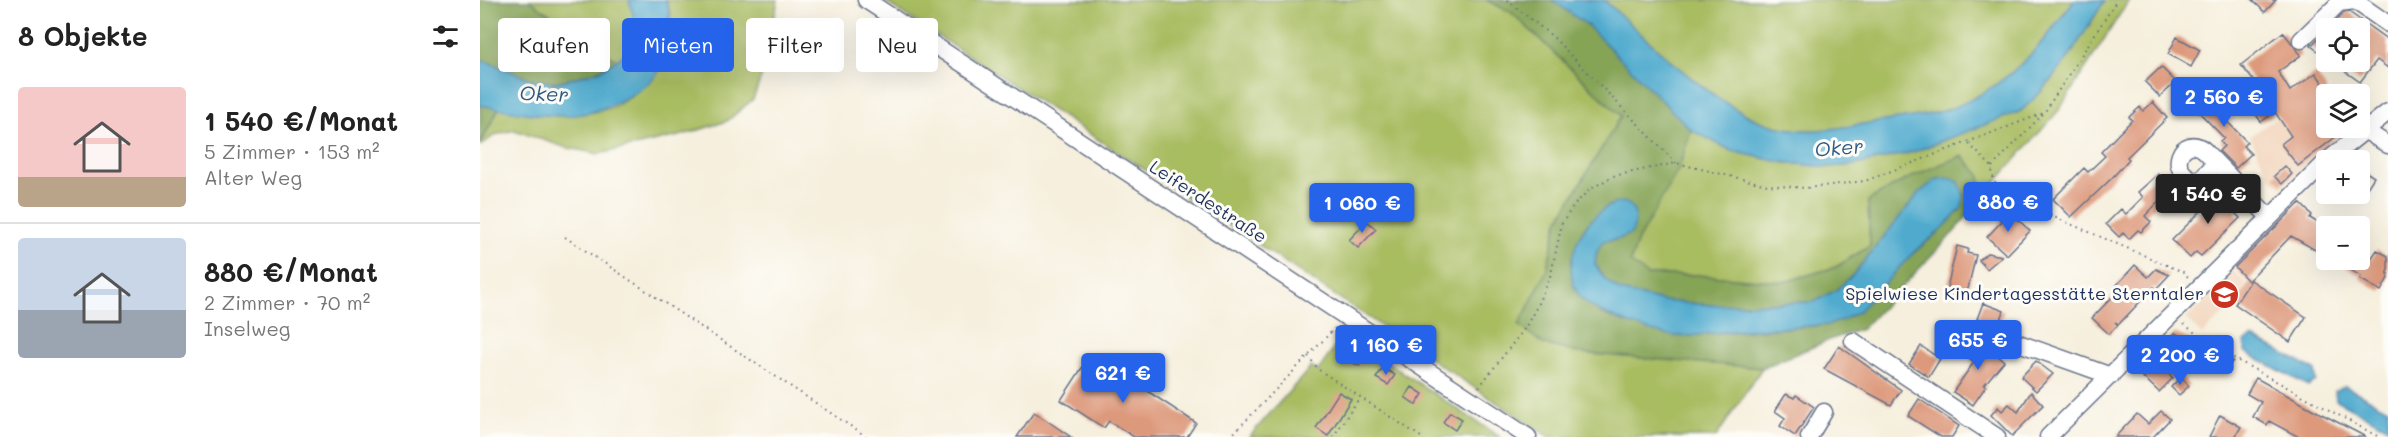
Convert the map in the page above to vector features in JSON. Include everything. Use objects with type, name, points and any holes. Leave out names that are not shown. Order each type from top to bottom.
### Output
[{"type":"street","name":"Leiferdestraße","points":[[866,0],[1528,437]]},
{"type":"street","points":[[2301,40],[2339,3],[2355,1],[2388,24]]},
{"type":"street","points":[[2370,127],[2388,112]]},
{"type":"street","points":[[2370,133],[2388,146]]},
{"type":"street","points":[[2341,150],[2356,138]]},
{"type":"street","points":[[2212,158],[2269,217]]},
{"type":"street","points":[[2048,437],[2316,172]]},
{"type":"street","points":[[1985,331],[2111,376]]},
{"type":"street","points":[[1853,341],[1997,437]]},
{"type":"street","points":[[1809,437],[1824,412]]},
{"type":"path","points":[[1507,0],[1553,37],[1676,163]]},
{"type":"path","points":[[2117,0],[2044,113],[1992,167],[1992,177],[1996,188],[2007,198],[2183,272],[2200,288]]},
{"type":"path","points":[[1470,399],[1525,328],[1551,274],[1562,223],[1589,189],[1613,176],[1676,163],[1767,185],[1806,188],[1865,181],[1968,144],[2044,113]]},
{"type":"path","points":[[1968,144],[1992,167]]},
{"type":"path","points":[[565,237],[867,437]]},
{"type":"path","points":[[2174,314],[2196,335],[2213,347],[2379,437]]},
{"type":"path","points":[[1230,437],[1346,315]]},
{"type":"path","points":[[1308,356],[1319,370],[1421,437]]},
{"type":"path","points":[[1333,437],[1360,397]]},
{"type":"shaded area","points":[[2307,98],[2316,106],[2316,138],[2340,138],[2326,150],[2316,150],[2316,158],[2282,187],[2269,176],[2250,136]]},
{"type":"shaded area","name":"Spielwiese Kindertagesstätte Sterntaler","points":[[2234,271],[2247,284],[2233,304],[2202,335],[2186,319]]},
{"type":"green space","points":[[480,0],[529,0],[555,18],[498,18],[498,66],[480,59]]},
{"type":"green space","points":[[529,0],[629,0],[634,18],[622,18],[622,56],[617,60],[610,55],[610,18],[555,18]]},
{"type":"green space","points":[[666,0],[778,0],[774,18],[746,18],[746,72],[763,72],[753,99],[727,121],[683,135],[599,154],[564,147],[514,130],[495,135],[480,146],[499,108],[551,115],[589,113],[623,102],[636,91],[645,72],[734,72],[734,18],[670,18]]},
{"type":"green space","points":[[882,0],[1486,0],[1511,12],[1621,116],[1558,221],[1546,272],[1519,325],[1674,359],[1762,368],[1716,437],[1549,437],[1150,173],[938,36],[938,18],[910,18]]},
{"type":"green space","points":[[1486,0],[1552,0],[1587,25],[1691,130],[1679,168],[1638,240],[1630,262],[1647,275],[1696,275],[1784,282],[1836,267],[1870,246],[1868,201],[1914,176],[1962,156],[1980,175],[1981,199],[1955,231],[1862,329],[1762,368],[1578,353],[1543,344],[1519,325],[1546,272],[1558,221],[1621,116],[1511,12]],"holes":[[[1937,179],[1962,208],[1941,230],[1828,325],[1676,336],[1623,322],[1600,313],[1576,244],[1585,227],[1609,206],[1619,239],[1603,241],[1597,251],[1595,264],[1605,279],[1620,291],[1663,301],[1712,305],[1814,302],[1836,290],[1853,275],[1920,192]]]},
{"type":"green space","points":[[1604,0],[2074,0],[2026,60],[1998,84],[1962,104],[1917,116],[1840,128],[1799,130],[1758,120],[1717,97],[1657,49]]},
{"type":"green space","points":[[2105,0],[2129,0],[2059,110],[1981,199],[1980,175],[1963,156],[1926,171],[1868,201],[1870,246],[1836,267],[1784,282],[1696,275],[1647,275],[1630,263],[1638,240],[1679,168],[1691,130],[1732,151],[1780,162],[1827,167],[1855,165],[1913,152],[2021,111],[2042,91],[2069,57]]},
{"type":"green space","points":[[610,55],[617,60],[610,64]]},
{"type":"green space","points":[[511,72],[592,72],[554,82],[526,78]]},
{"type":"green space","points":[[480,105],[499,108],[480,143]]},
{"type":"green space","points":[[1344,334],[1500,437],[1249,437],[1311,367],[1318,371]]},
{"type":"water","points":[[629,0],[666,0],[669,18],[634,18]]},
{"type":"water","name":"Oker","points":[[1552,0],[1604,0],[1677,66],[1737,110],[1771,125],[1813,130],[1917,116],[1962,104],[1997,84],[2026,60],[2074,0],[2105,0],[2069,57],[2042,91],[2021,111],[1913,152],[1855,165],[1827,167],[1780,162],[1732,151],[1691,130],[1587,25]]},
{"type":"water","name":"Oker","points":[[622,56],[622,72],[658,72],[647,84],[620,101],[575,115],[531,114],[480,105],[480,59],[498,66],[498,72],[513,72],[531,79],[555,83],[594,72],[610,72],[610,64]]},
{"type":"water","points":[[1950,178],[1959,182],[1964,195],[1962,208],[1941,230],[1915,251],[1859,311],[1828,325],[1688,336],[1668,335],[1626,323],[1599,311],[1581,298],[1574,286],[1571,273],[1572,259],[1582,233],[1600,212],[1611,205],[1625,203],[1633,209],[1635,220],[1632,233],[1619,239],[1603,241],[1597,251],[1595,264],[1605,279],[1620,291],[1663,301],[1712,305],[1814,302],[1836,290],[1853,275],[1920,192],[1937,179]]},
{"type":"water","points":[[2252,337],[2315,370],[2316,381],[2308,386],[2245,352],[2245,341]]},
{"type":"water","points":[[2345,386],[2388,409],[2388,428],[2336,400],[2335,391]]},
{"type":"building","points":[[2252,0],[2276,0],[2265,12]]},
{"type":"building","points":[[2349,12],[2357,18],[2339,18]]},
{"type":"building","points":[[2370,27],[2388,40],[2388,68],[2377,60],[2370,69]]},
{"type":"building","points":[[2283,32],[2301,55],[2278,72],[2290,91],[2316,73],[2323,84],[2316,84],[2316,138],[2334,138],[2298,166],[2281,144],[2291,136],[2275,112],[2261,122],[2246,100],[2261,90],[2241,65]]},
{"type":"building","points":[[2177,37],[2200,50],[2191,67],[2168,54]]},
{"type":"building","points":[[2161,67],[2176,82],[2160,97],[2145,82]]},
{"type":"building","points":[[2346,72],[2368,72],[2360,82]]},
{"type":"building","points":[[2208,91],[2212,95],[2215,92],[2231,107],[2222,116],[2247,142],[2243,146],[2251,154],[2236,168],[2219,151],[2224,146],[2220,141],[2224,138],[2197,110],[2201,106],[2197,102]]},
{"type":"building","points":[[2153,102],[2167,118],[2127,157],[2129,159],[2112,178],[2071,217],[2053,199],[2084,168],[2088,172],[2105,156],[2101,152],[2132,120],[2129,117],[2140,107],[2143,111]]},
{"type":"building","points":[[2285,166],[2292,174],[2282,184],[2274,176]]},
{"type":"building","points":[[2158,174],[2175,191],[2166,200],[2163,197],[2145,216],[2151,222],[2141,232],[2138,230],[2129,239],[2123,233],[2119,237],[2106,224],[2121,209],[2126,214],[2143,197],[2138,192]]},
{"type":"building","points":[[2223,189],[2241,207],[2235,213],[2240,218],[2201,256],[2196,252],[2190,258],[2172,240]]},
{"type":"building","points":[[2300,203],[2312,215],[2310,218],[2316,222],[2316,250],[2291,236],[2248,281],[2235,267]]},
{"type":"building","points":[[2007,209],[2030,231],[2007,255],[1987,237],[2002,221],[1999,218]]},
{"type":"building","points":[[1367,221],[1376,229],[1358,248],[1349,240]]},
{"type":"building","points":[[1957,246],[1968,249],[1967,253],[1976,255],[1967,293],[1947,288]]},
{"type":"building","points":[[2377,250],[2388,256],[2388,278],[2381,291],[2360,279],[2361,276],[2350,270],[2370,270],[2371,259]]},
{"type":"building","points":[[1987,253],[2002,256],[1987,269],[1979,260]]},
{"type":"building","points":[[2135,265],[2148,277],[2156,269],[2169,275],[2156,289],[2154,287],[2119,324],[2115,322],[2118,325],[2109,334],[2092,318],[2120,289],[2116,286]]},
{"type":"building","points":[[2251,280],[2306,317],[2290,342],[2235,304]]},
{"type":"building","points":[[1983,303],[2004,311],[1999,325],[1977,319]]},
{"type":"building","points":[[2175,333],[2233,361],[2225,370],[2199,359],[2197,363],[2163,346]]},
{"type":"building","points":[[1977,338],[2004,361],[1984,385],[1986,386],[1973,405],[1953,392],[1974,362],[1964,353]]},
{"type":"building","points":[[1839,346],[1901,390],[1891,405],[1824,369]]},
{"type":"building","points":[[1921,346],[1940,359],[1929,377],[1909,364]]},
{"type":"building","points":[[1354,348],[1365,356],[1359,366],[1347,359]]},
{"type":"building","points":[[1091,354],[1196,423],[1187,437],[1134,437],[1109,421],[1104,428],[1061,400]]},
{"type":"building","points":[[2036,361],[2053,374],[2036,391],[2021,377]]},
{"type":"building","points":[[2157,363],[2173,378],[2159,392],[2143,377]]},
{"type":"building","points":[[1383,368],[1395,375],[1388,385],[1376,378]]},
{"type":"building","points":[[2181,377],[2189,386],[2179,395],[2171,387]]},
{"type":"building","points":[[2256,378],[2366,437],[2299,437],[2269,421],[2267,425],[2253,417],[2261,402],[2247,394]]},
{"type":"building","points":[[1412,387],[1423,394],[1416,405],[1405,397]]},
{"type":"building","points":[[1339,392],[1351,399],[1328,436],[1316,428]]},
{"type":"building","points":[[2031,392],[2043,405],[2012,436],[1991,415],[1998,407],[2002,411],[2009,404],[2018,412]]},
{"type":"building","points":[[1786,394],[1794,398],[1796,395],[1814,407],[1795,436],[1780,426],[1785,418],[1775,411]]},
{"type":"building","points":[[1919,399],[1959,426],[1952,437],[1941,437],[1908,416]]},
{"type":"building","points":[[2161,411],[2170,419],[2153,437],[2115,437],[2137,414],[2148,424]]},
{"type":"building","points":[[1034,412],[1071,437],[1017,437]]},
{"type":"building","points":[[1450,412],[1462,419],[1455,430],[1443,422]]},
{"type":"building","points":[[2220,415],[2241,427],[2235,437],[2209,437]]},
{"type":"place","name":"Spielwiese Kindertagesstätte Sterntaler","points":[[2225,294]]}]
